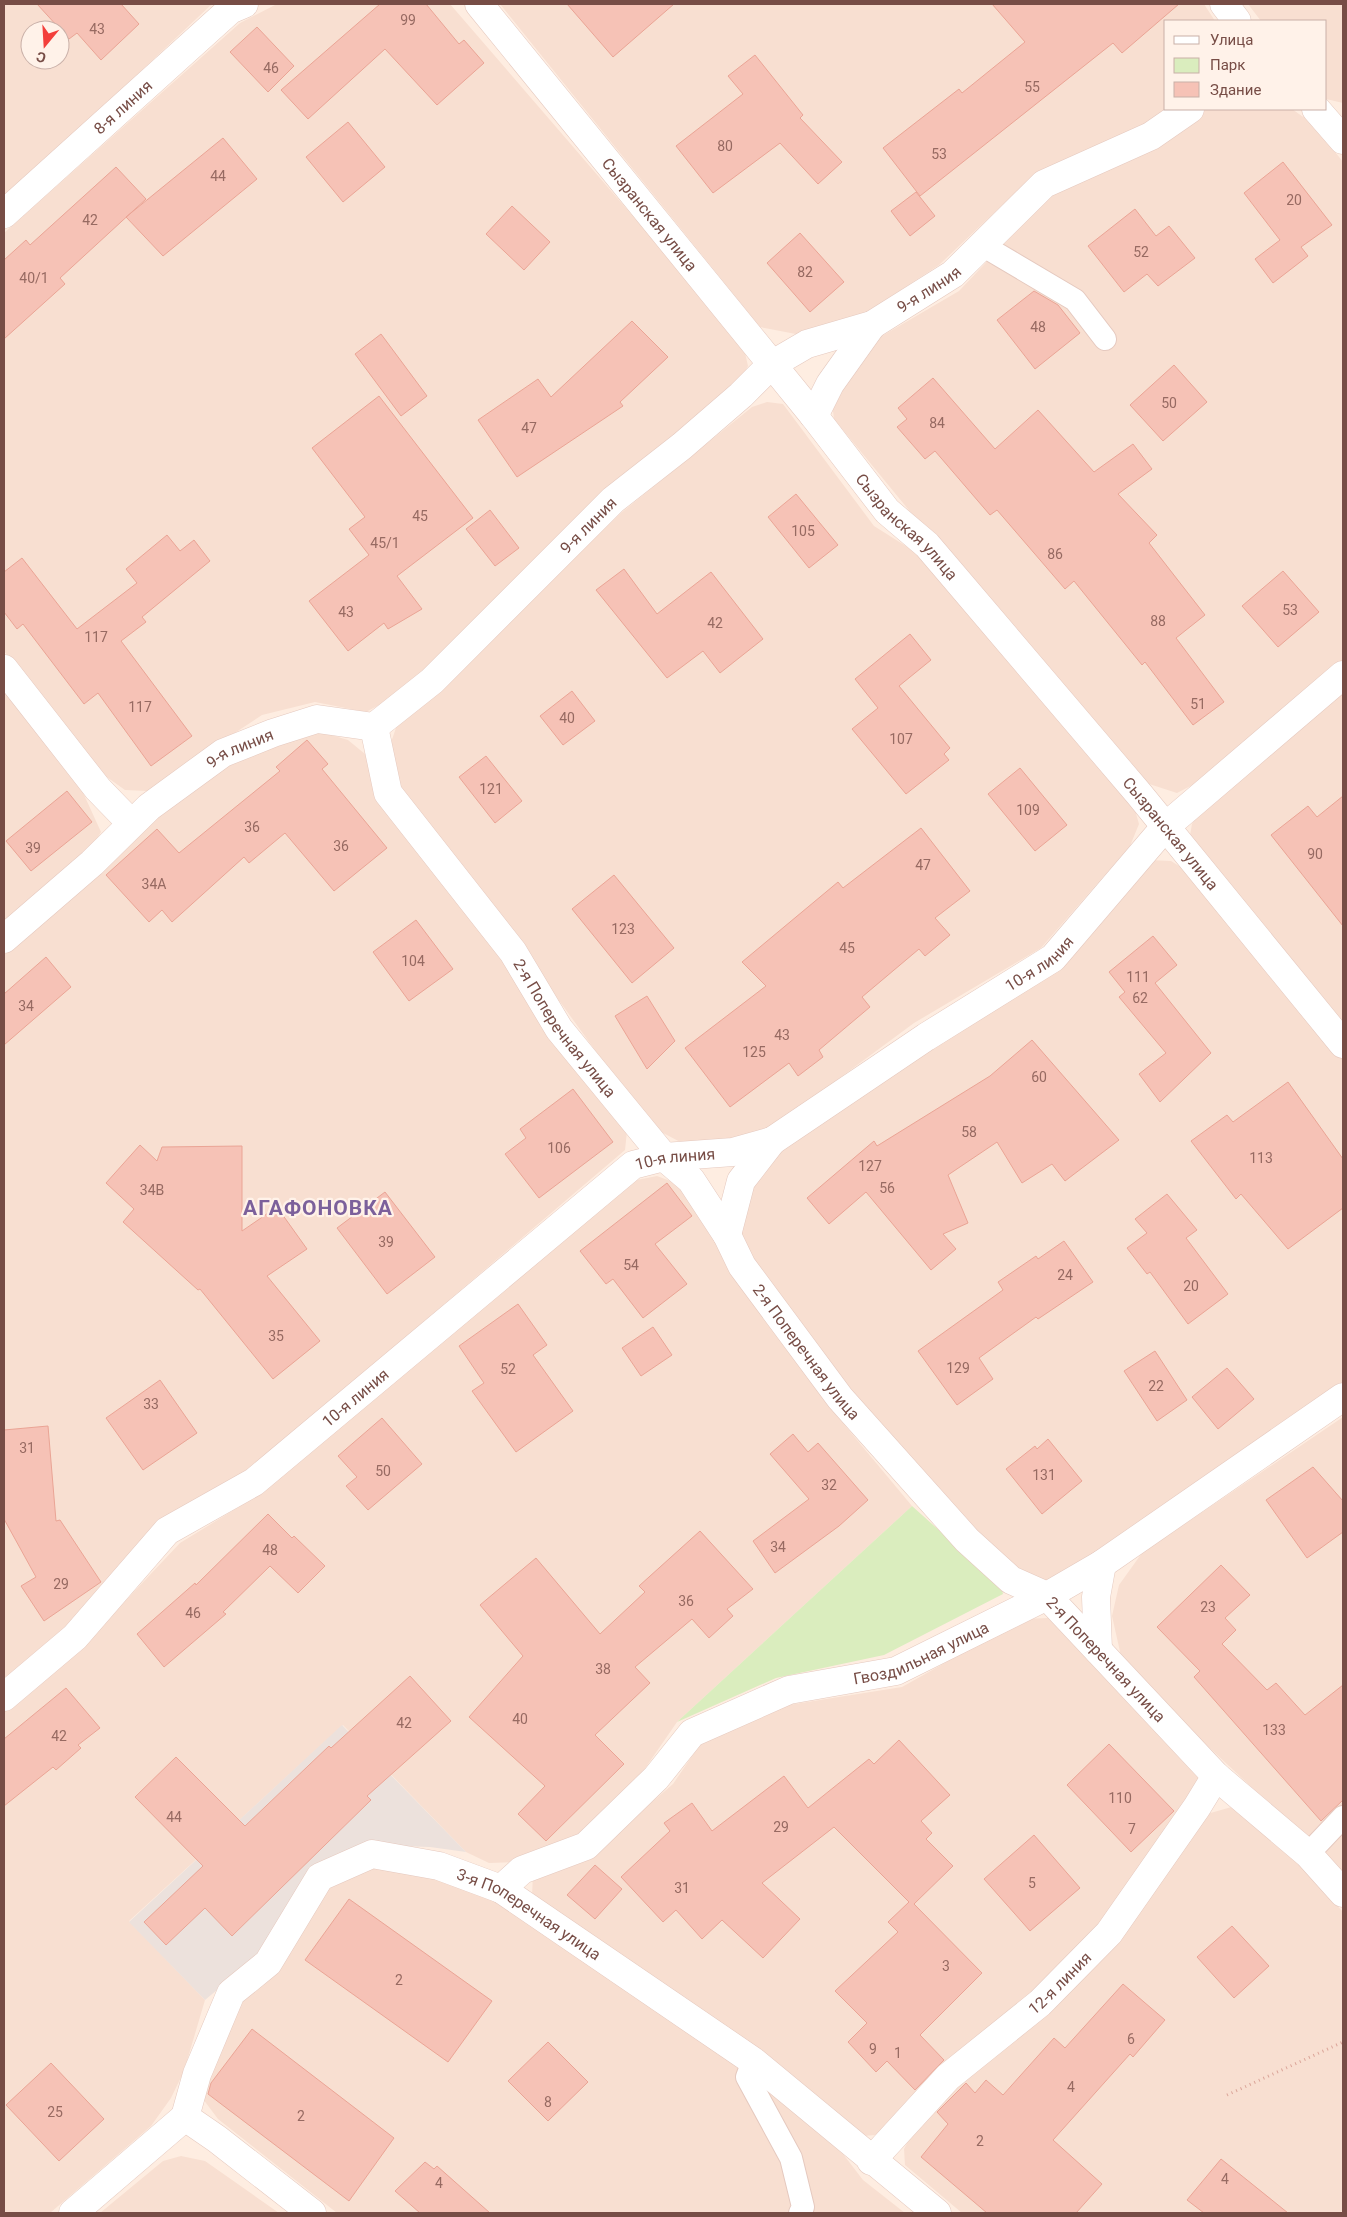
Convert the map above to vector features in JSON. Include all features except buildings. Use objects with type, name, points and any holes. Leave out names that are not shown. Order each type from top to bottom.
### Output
[{"type":"street","name":"Сызранская улица","points":[[479,4],[814,416],[887,511],[927,545],[1165,827],[1343,1044]]},
{"type":"street","points":[[1224,4],[1236,20]]},
{"type":"street","name":"8-я линия","points":[[4,214],[233,6]]},
{"type":"street","name":"9-я линия","points":[[4,939],[92,863],[149,806],[223,753],[273,732],[317,718],[374,727],[432,681],[613,500],[682,446],[741,395],[771,365],[807,344],[872,325],[953,274],[1044,184],[1151,136],[1189,110]]},
{"type":"street","points":[[1329,114],[1343,140]]},
{"type":"street","points":[[814,416],[830,384],[872,325]]},
{"type":"street","points":[[4,669],[98,789],[131,823]]},
{"type":"street","name":"10-я линия","points":[[4,1696],[75,1636],[168,1531],[254,1482],[633,1165],[664,1157],[733,1152],[772,1141],[926,1037],[1053,958],[1165,827],[1343,675]]},
{"type":"street","name":"2-я Поперечная улица","points":[[374,727],[388,793],[513,952],[559,1029],[664,1157],[691,1180],[727,1235],[742,1266],[840,1398],[967,1540],[1011,1580],[1047,1596],[1216,1776],[1308,1854],[1343,1893]]},
{"type":"street","points":[[727,1235],[741,1181],[772,1141]]},
{"type":"street","name":"Гвоздильная улица","points":[[501,1889],[522,1870],[586,1846],[656,1778],[692,1734],[789,1690],[896,1671],[1047,1596],[1102,1564],[1343,1397]]},
{"type":"street","points":[[1098,1650],[1096,1597],[1102,1564]]},
{"type":"street","name":"12-я линия","points":[[871,2161],[948,2077],[1040,2003],[1109,1933],[1197,1807],[1216,1776]]},
{"type":"street","name":"3-я Поперечная улица","points":[[185,2117],[197,2074],[230,1992],[268,1963],[320,1877],[372,1854],[439,1866],[501,1889],[753,2061],[871,2161],[937,2213]]},
{"type":"street","points":[[74,2213],[185,2117],[217,2139],[312,2213]]},
{"type":"lane","points":[[982,245],[1076,300],[1104,339]]},
{"type":"lane","points":[[1308,1854],[1343,1817]]},
{"type":"lane","points":[[753,2061],[747,2077],[791,2158],[803,2207],[800,2213]]},
{"type":"path","points":[[1227,2094],[1343,2042]]},
{"type":"shaded area","points":[[4,4],[212,4],[4,200]]},
{"type":"shaded area","points":[[277,4],[450,4],[743,344],[748,366],[736,388],[425,673],[390,699],[366,712],[315,702],[262,715],[147,791],[125,790],[104,775],[4,651],[4,233],[240,23]]},
{"type":"shaded area","points":[[500,4],[1204,4],[1214,20],[1164,20],[1164,110],[1169,110],[1145,128],[1035,174],[939,265],[864,314],[801,335],[760,327]]},
{"type":"shaded area","points":[[1248,4],[1343,4],[1343,103],[1327,99],[1327,20],[1260,20]]},
{"type":"shaded area","points":[[1205,110],[1293,110],[1313,124],[1343,162],[1343,661],[1204,779],[1177,793],[1143,782],[931,537],[834,419],[832,403],[839,386],[882,336],[959,291],[1055,190],[1155,141]]},
{"type":"shaded area","points":[[767,402],[783,404],[874,526],[920,555],[1133,803],[1139,824],[1130,846],[1041,948],[914,1023],[768,1131],[732,1145],[684,1144],[650,1126],[521,948],[395,788],[386,757],[397,725],[436,692],[621,513],[752,407]]},
{"type":"shaded area","points":[[4,689],[80,786],[101,832],[82,863],[4,928]]},
{"type":"shaded area","points":[[1343,690],[1343,1028],[1189,841],[1192,824],[1203,807]]},
{"type":"shaded area","points":[[321,732],[348,740],[365,754],[379,799],[506,960],[627,1131],[625,1150],[4,1679],[4,955],[99,872],[162,813],[234,760],[277,742]]},
{"type":"shaded area","points":[[1149,860],[1171,861],[1190,873],[1343,1060],[1343,1382],[1092,1559],[1049,1581],[1015,1572],[844,1394],[736,1238],[746,1184],[778,1145],[1060,968]]},
{"type":"shaded area","points":[[657,1176],[681,1185],[714,1235],[732,1275],[827,1404],[912,1506],[677,1722],[646,1767],[582,1839],[522,1862],[489,1863],[466,1852],[343,1725],[129,1921],[205,2000],[184,2071],[171,2098],[151,2126],[50,2213],[4,2213],[4,1712],[80,1649],[180,1543],[255,1497],[627,1182]]},
{"type":"shaded area","points":[[1343,1417],[1343,1880],[1307,1839],[1151,1693],[1121,1656],[1112,1616],[1119,1585],[1142,1553]]},
{"type":"shaded area","points":[[1048,1618],[1199,1779],[1103,1928],[896,2119],[875,2135],[863,2136],[532,1896],[533,1874],[591,1855],[673,1784],[703,1740],[782,1706],[902,1687],[1023,1619]]},
{"type":"shaded area","points":[[342,1725],[466,1852],[430,1847],[371,1845],[260,1954],[205,2000],[129,1922]]},
{"type":"shaded area","points":[[1235,1806],[1298,1862],[1343,1912],[1343,2213],[962,2213],[905,2165],[904,2149],[914,2130],[1207,1814]]},
{"type":"shaded area","points":[[372,1864],[435,1877],[496,1900],[738,2065],[843,2154],[863,2180],[905,2213],[337,2213],[218,2119],[203,2099],[204,2079],[239,2002],[329,1886]]},
{"type":"shaded area","points":[[181,2156],[205,2161],[279,2213],[100,2213],[163,2161]]},
{"type":"green space","points":[[912,1506],[1001,1586],[1003,1594],[884,1655],[776,1678],[677,1722]]},
{"type":"district","name":"АГАФОНОВКА","points":[[318,1208]]}]
